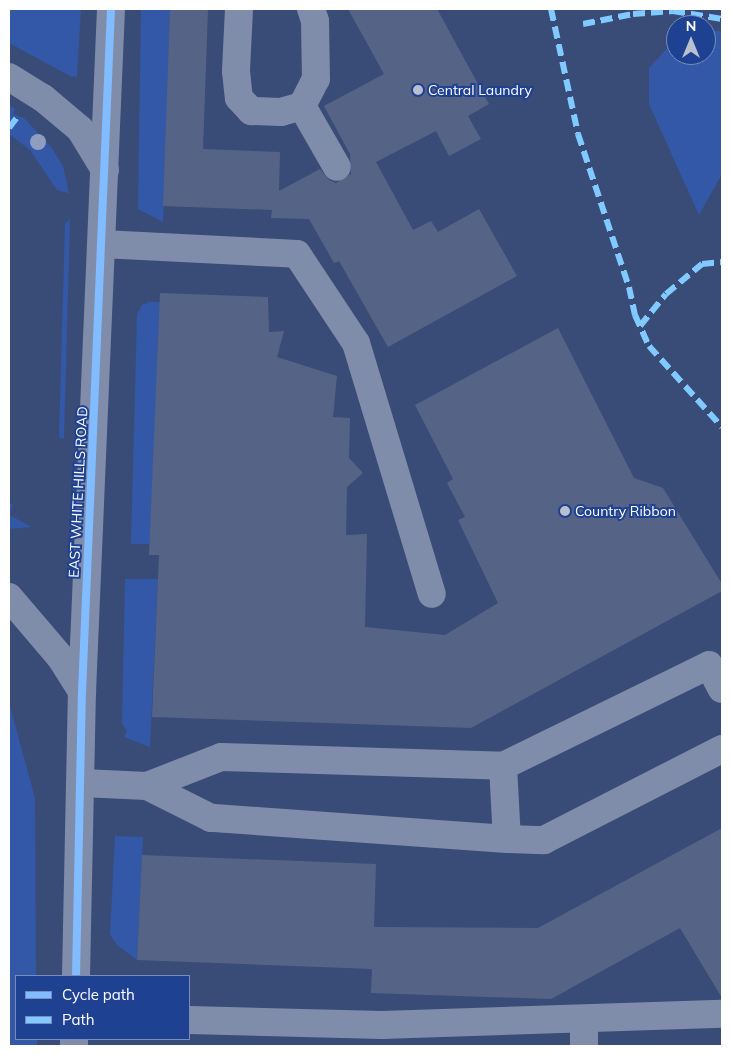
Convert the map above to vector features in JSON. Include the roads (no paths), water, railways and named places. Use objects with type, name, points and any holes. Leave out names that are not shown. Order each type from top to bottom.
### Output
[{"type":"street","name":"EAST WHITE HILLS ROAD","points":[[76,975],[82,783],[82,692],[111,9]]},
{"type":"street","points":[[239,9],[236,71],[239,98],[251,111],[281,112],[302,106],[316,79],[315,21],[311,9]]},
{"type":"street","points":[[9,77],[43,98],[80,129],[105,170]]},
{"type":"street","points":[[302,106],[337,167]]},
{"type":"street","points":[[102,244],[296,254],[356,343],[432,594]]},
{"type":"street","points":[[9,597],[61,658],[82,692]]},
{"type":"street","points":[[147,786],[221,757],[503,766],[709,664],[722,688]]},
{"type":"street","points":[[82,783],[147,786],[211,818],[506,839],[544,840],[722,749]]},
{"type":"street","points":[[503,766],[506,839]]},
{"type":"street","points":[[190,1020],[382,1025],[722,1014]]},
{"type":"street","points":[[584,1019],[584,1046]]},
{"type":"place","name":"Central Laundry","points":[[418,90]]},
{"type":"place","name":"Country Ribbon","points":[[565,511]]}]
